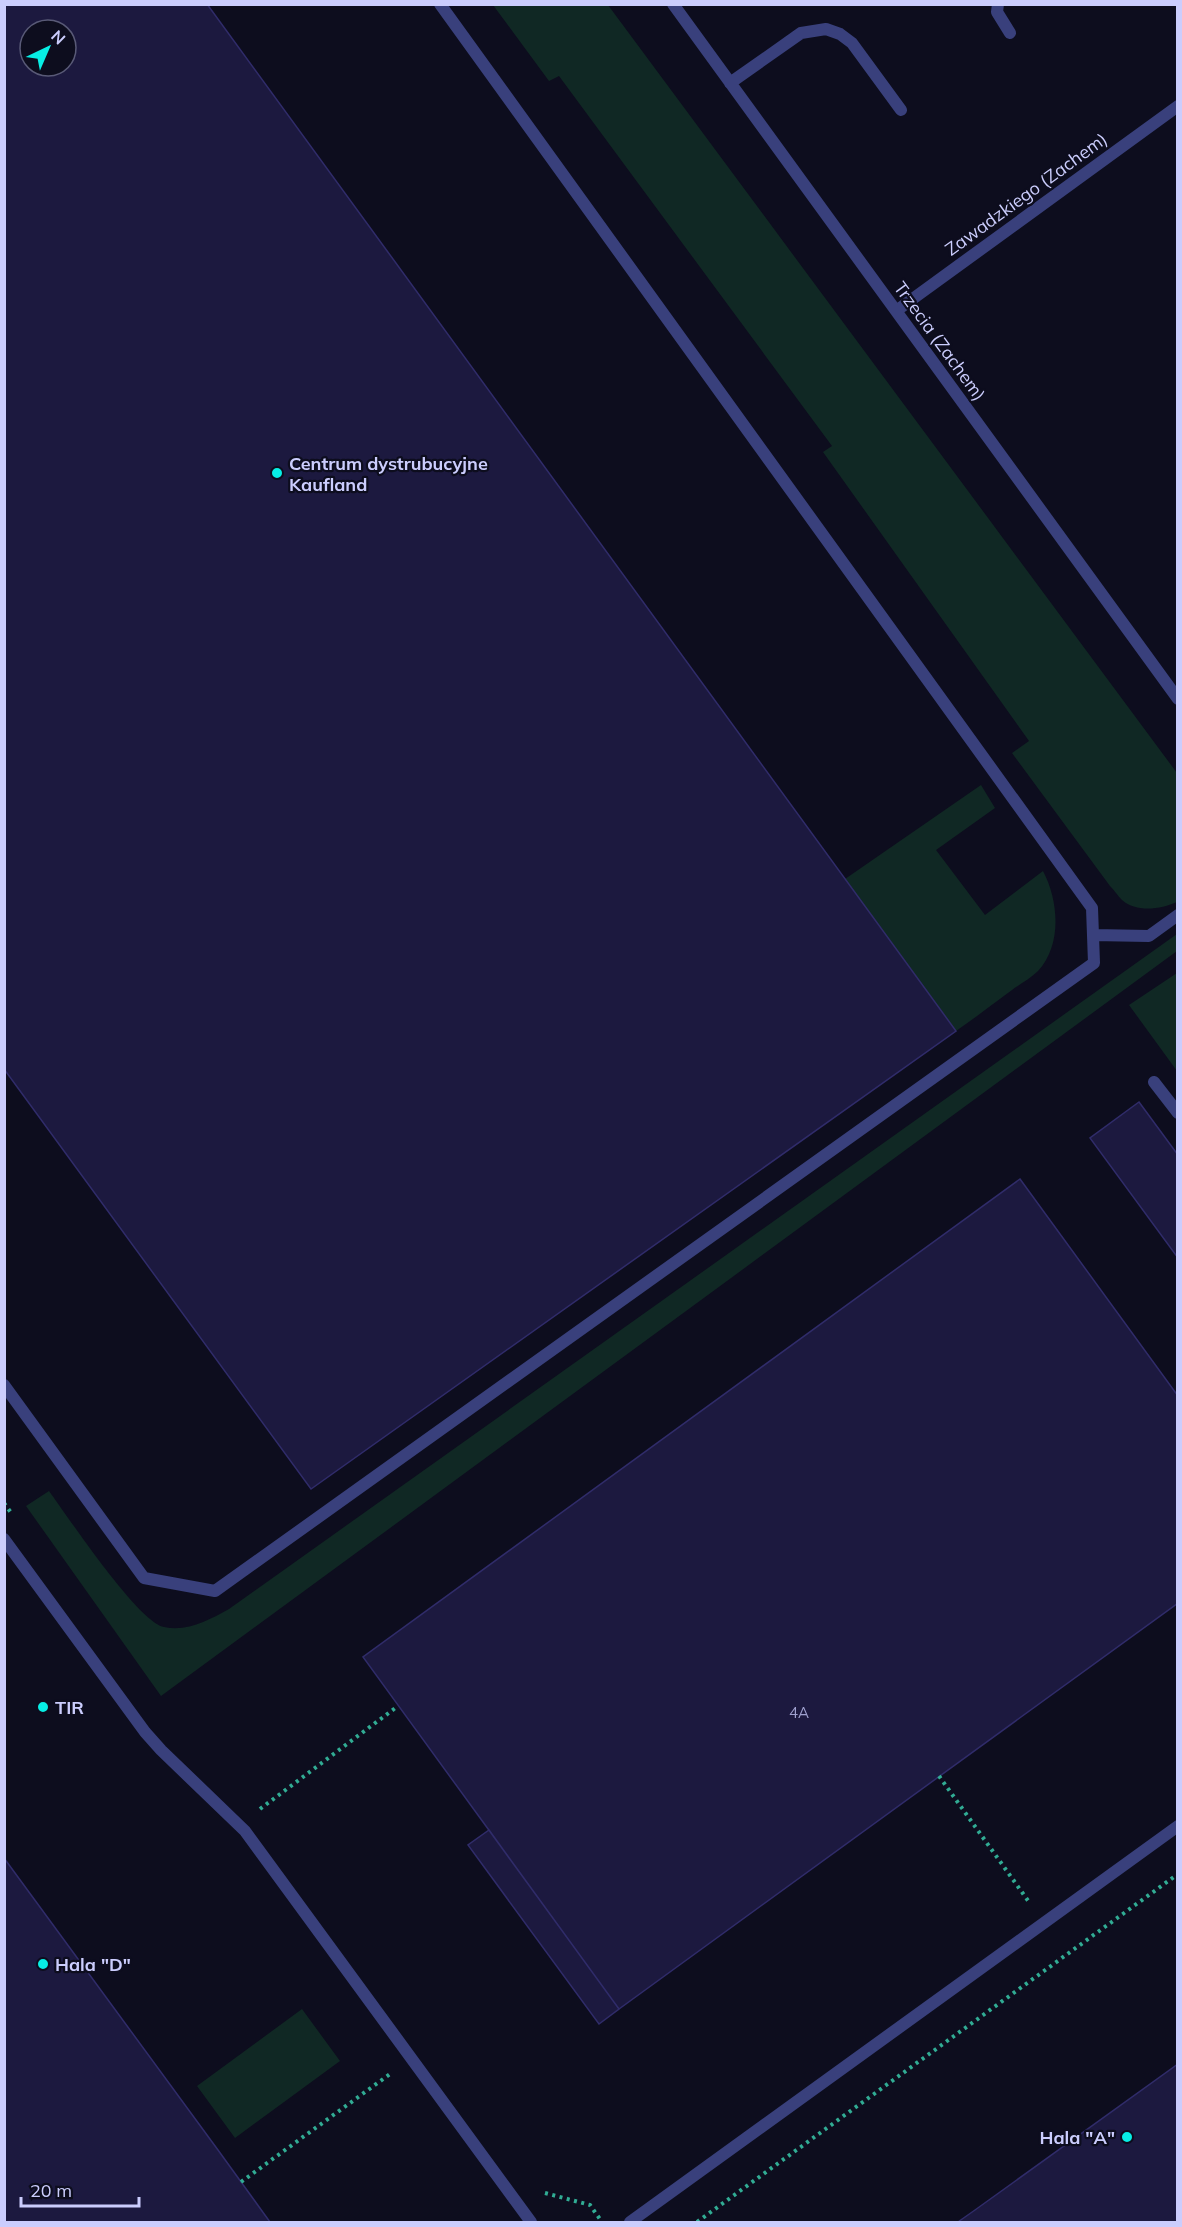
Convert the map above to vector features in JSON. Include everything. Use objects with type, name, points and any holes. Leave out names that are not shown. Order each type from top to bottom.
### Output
[{"type":"lane","points":[[4,1385],[144,1578],[215,1591],[1094,963],[1092,908],[440,4]]},
{"type":"lane","name":"Trzecia (Zachem)","points":[[673,4],[1178,699]]},
{"type":"lane","points":[[998,4],[997,12],[1010,33]]},
{"type":"lane","points":[[730,83],[801,33],[826,29],[840,34],[852,43],[901,110]]},
{"type":"lane","name":"Zawadzkiego (Zachem)","points":[[896,311],[1178,106]]},
{"type":"lane","points":[[1093,935],[1149,936],[1178,915]]},
{"type":"lane","points":[[1154,1082],[1178,1113]]},
{"type":"lane","points":[[4,1539],[146,1732],[161,1750],[245,1831],[531,2223]]},
{"type":"lane","points":[[630,2223],[1178,1826]]},
{"type":"path","points":[[257,1812],[398,1706]]},
{"type":"path","points":[[939,1776],[1067,1954]]},
{"type":"path","points":[[697,2223],[1178,1874]]},
{"type":"path","points":[[241,2182],[411,2059]]},
{"type":"green space","points":[[493,5],[608,5],[1177,773],[1177,902],[1149,909],[1135,907],[1122,900],[1110,886],[1012,753],[1029,741],[823,452],[832,446],[559,76],[549,81]]},
{"type":"green space","points":[[981,785],[995,808],[936,850],[985,915],[1043,871],[1052,896],[1056,922],[1051,949],[1038,971],[956,1031],[845,879]]},
{"type":"green space","points":[[1177,934],[1177,951],[161,1696],[26,1506],[49,1491],[121,1589],[152,1621],[164,1627],[181,1628],[214,1617],[229,1609]]},
{"type":"green space","points":[[1177,973],[1177,1071],[1129,1005]]},
{"type":"green space","points":[[302,2009],[340,2061],[235,2138],[197,2086]]},
{"type":"building","name":"Centrum dystrubucyjne Kaufland","points":[[4,4],[207,4],[956,1031],[311,1489],[4,1069]]},
{"type":"building","points":[[1139,1102],[1178,1155],[1178,1258],[1090,1138]]},
{"type":"building","points":[[1020,1179],[1178,1396],[1178,1603],[619,2009],[363,1657]]},
{"type":"building","points":[[489,1830],[619,2009],[599,2024],[468,1845]]},
{"type":"building","name":"Hala \"D\"","points":[[4,1858],[218,2150],[270,2222],[4,2222]]},
{"type":"building","name":"Hala \"A\"","points":[[1178,2064],[1178,2222],[958,2222],[975,2210]]},
{"type":"place","name":"Centrum dystrubucyjne Kaufland","points":[[277,473]]},
{"type":"place","name":"TIR","points":[[43,1707]]},
{"type":"place","name":"Hala \"D\"","points":[[43,1964]]},
{"type":"place","name":"Hala \"A\"","points":[[1127,2137]]}]
